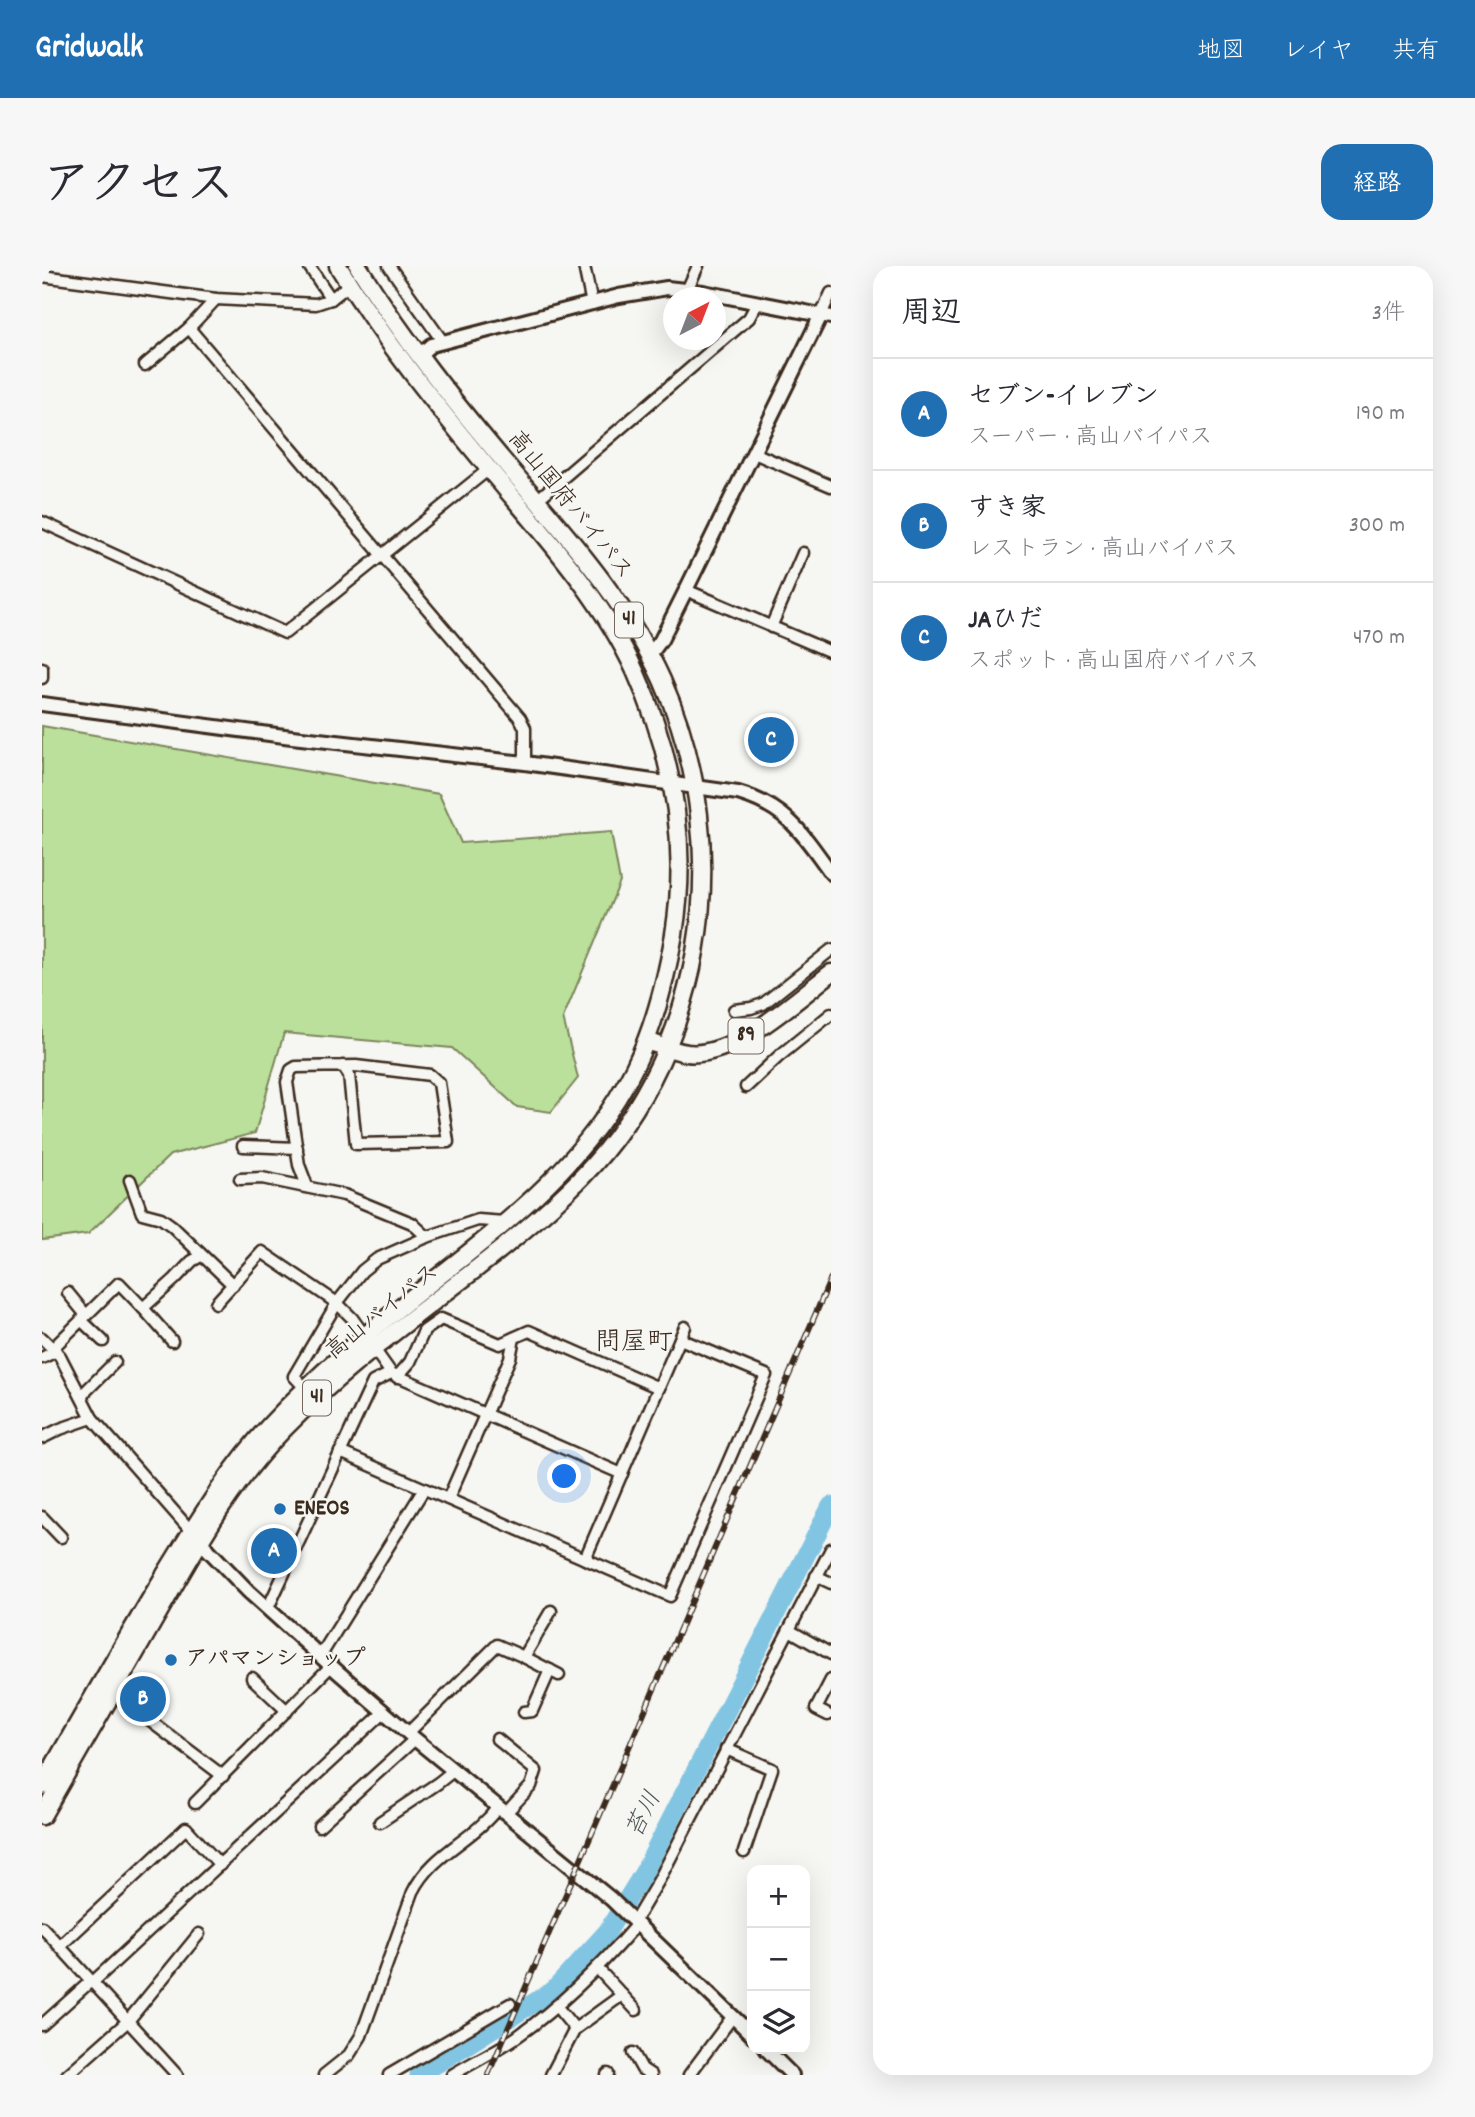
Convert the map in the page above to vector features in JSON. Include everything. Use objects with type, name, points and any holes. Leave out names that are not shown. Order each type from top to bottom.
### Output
[{"type":"main road","name":"高山国府バイパス","points":[[338,266],[406,366],[579,579],[610,625],[645,695],[673,783],[680,838],[679,894],[667,968],[646,1041]]},
{"type":"main road","name":"高山国府バイパス","points":[[358,266],[419,355],[609,589],[650,655],[673,706],[696,786],[703,844],[701,906],[692,969],[667,1047]]},
{"type":"main road","name":"89","points":[[646,1041],[687,1053],[717,1050],[736,1042],[831,973]]},
{"type":"main road","name":"高山バイパス","points":[[42,1786],[195,1537],[233,1490],[283,1429],[369,1342],[506,1223],[561,1170],[604,1119],[634,1068],[646,1041]]},
{"type":"main road","name":"高山バイパス","points":[[42,1816],[113,1693],[225,1478],[306,1389],[517,1236],[572,1188],[598,1161],[619,1133],[638,1104],[667,1047]]},
{"type":"street","points":[[309,266],[331,299]]},
{"type":"street","points":[[389,266],[443,342]]},
{"type":"street","points":[[584,266],[592,304]]},
{"type":"street","points":[[688,287],[698,266]]},
{"type":"street","points":[[42,276],[216,299],[316,304],[331,299],[349,284]]},
{"type":"street","points":[[419,355],[430,345],[647,290],[663,288]]},
{"type":"street","points":[[650,655],[661,640],[826,316],[831,293]]},
{"type":"street","points":[[726,297],[826,316]]},
{"type":"street","points":[[145,365],[189,328],[216,299]]},
{"type":"street","points":[[537,500],[750,318],[757,303]]},
{"type":"street","points":[[189,328],[520,718],[526,737],[525,764]]},
{"type":"street","points":[[754,453],[831,486]]},
{"type":"street","points":[[42,522],[285,633],[489,469]]},
{"type":"street","points":[[771,627],[803,553]]},
{"type":"street","points":[[686,590],[831,652]]},
{"type":"street","points":[[42,704],[738,793],[770,805],[792,822],[831,873]]},
{"type":"street","points":[[734,1010],[763,1004],[831,950]]},
{"type":"street","points":[[746,1087],[831,1014]]},
{"type":"street","points":[[307,1186],[299,1165],[287,1083],[291,1070],[296,1066],[343,1066],[430,1075],[439,1083],[448,1142],[356,1144],[349,1075],[343,1066]]},
{"type":"street","points":[[243,1146],[297,1148]]},
{"type":"street","points":[[240,1179],[262,1178],[344,1195],[412,1223],[427,1237]]},
{"type":"street","points":[[130,1180],[142,1213],[172,1226],[233,1285]]},
{"type":"street","points":[[306,1389],[294,1376],[337,1303],[362,1271],[377,1259],[427,1237],[478,1220],[506,1223]]},
{"type":"street","points":[[216,1303],[262,1252],[337,1303],[352,1318],[394,1375],[622,1474]]},
{"type":"street","points":[[143,1308],[192,1261],[201,1256]]},
{"type":"street","points":[[42,1358],[54,1350],[118,1283],[172,1340]]},
{"type":"street","points":[[68,1293],[83,1317],[103,1340]]},
{"type":"street","points":[[268,1608],[373,1382],[394,1375],[410,1362],[424,1331],[441,1319],[500,1344],[529,1331],[659,1388]]},
{"type":"street","points":[[585,1559],[685,1327]]},
{"type":"street","points":[[42,1338],[71,1373],[92,1418],[195,1537],[331,1666],[611,1899],[747,2030]]},
{"type":"street","points":[[448,1499],[510,1358],[514,1338]]},
{"type":"street","points":[[340,1452],[670,1596],[766,1375],[680,1339]]},
{"type":"street","points":[[82,1396],[115,1362]]},
{"type":"street","points":[[42,1438],[92,1418]]},
{"type":"street","points":[[321,1655],[424,1489]]},
{"type":"street","points":[[42,1517],[61,1537]]},
{"type":"street","points":[[452,2075],[515,2038],[557,2007],[598,1969],[634,1922],[659,1880],[831,1549]]},
{"type":"street","points":[[816,1576],[831,1583]]},
{"type":"street","points":[[524,1657],[551,1611]]},
{"type":"street","points":[[789,1630],[831,1654]]},
{"type":"street","points":[[319,1826],[412,1736],[497,1645],[555,1672],[532,1711],[524,1712]]},
{"type":"street","points":[[195,1803],[331,1666]]},
{"type":"street","points":[[252,1678],[287,1711]]},
{"type":"street","points":[[828,1715],[816,1709],[831,1679]]},
{"type":"street","points":[[113,1693],[223,1776]]},
{"type":"street","points":[[42,2025],[220,1865],[384,1712]]},
{"type":"street","points":[[324,2075],[344,2061],[360,2036],[422,1874],[438,1858],[531,1786],[536,1772],[497,1739]]},
{"type":"street","points":[[726,1749],[772,1769],[744,1852]]},
{"type":"street","points":[[380,1822],[453,1770]]},
{"type":"street","points":[[60,1947],[186,1828],[220,1865]]},
{"type":"street","points":[[42,1927],[177,2075]]},
{"type":"street","points":[[67,2075],[128,2021],[199,1934]]},
{"type":"street","points":[[598,1969],[636,2010]]},
{"type":"street","points":[[555,2073],[575,2029],[622,1995]]},
{"type":"street","points":[[389,2075],[510,2004]]},
{"type":"street","points":[[557,2007],[575,2029]]},
{"type":"street","points":[[689,2075],[733,2016]]},
{"type":"street","points":[[633,2053],[642,2068],[651,2075]]},
{"type":"street","points":[[771,2054],[792,2075]]},
{"type":"green space","points":[[42,726],[439,794],[461,843],[611,832],[620,882],[563,1018],[578,1078],[551,1112],[517,1107],[452,1048],[284,1033],[255,1133],[170,1155],[88,1234],[42,1240]]},
{"type":"waterway","name":"苔川","points":[[419,2075],[554,1990],[607,1932],[644,1872],[831,1506]]},
{"type":"railway","points":[[488,2075],[831,1278]]},
{"type":"place","name":"JAひだ","points":[[771,740]]},
{"type":"place","name":"ENEOS","points":[[280,1509]]},
{"type":"place","name":"セブン-イレブン","points":[[274,1551]]},
{"type":"place","name":"アパマンショップ","points":[[171,1660]]},
{"type":"place","name":"すき家","points":[[143,1699]]},
{"type":"district","name":"問屋町","points":[[634,1343]]}]
